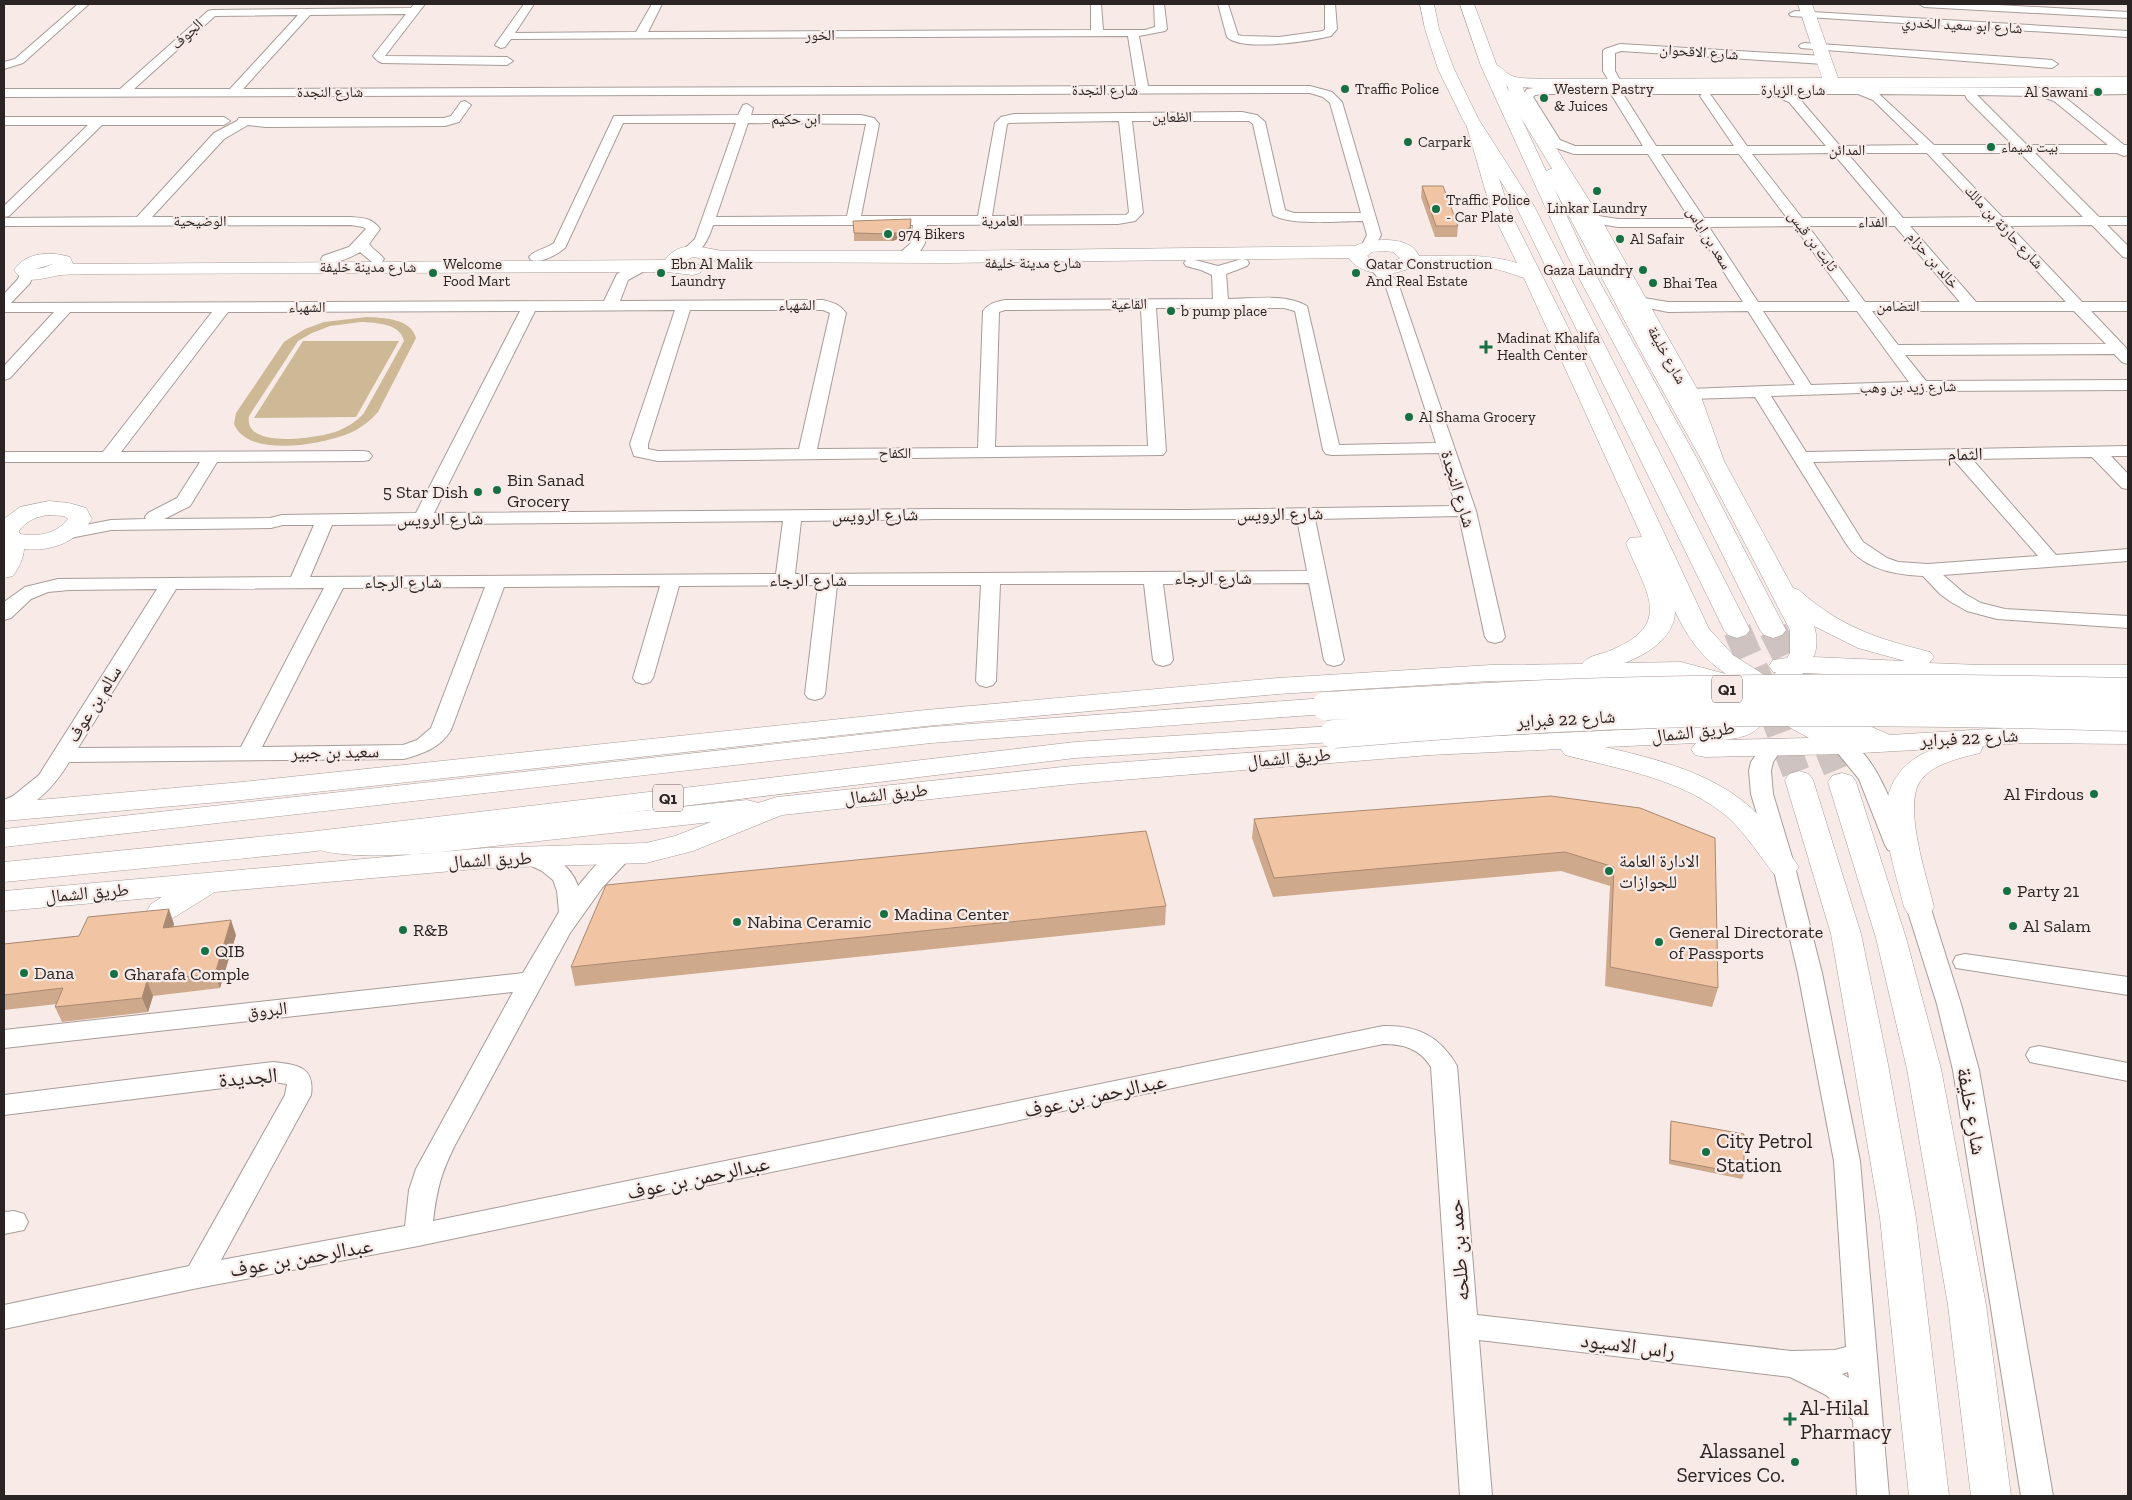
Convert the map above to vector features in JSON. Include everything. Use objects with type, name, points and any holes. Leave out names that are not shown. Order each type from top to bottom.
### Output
[{"type":"main road","points":[[1427,4],[1432,29],[1446,69],[1475,127],[1525,206],[1737,630]]},
{"type":"main road","name":"شارع خليفة","points":[[1467,4],[1488,66],[1545,192],[1577,257],[1684,455],[1773,630]]},
{"type":"main road","points":[[1801,9],[1823,82]]},
{"type":"main road","points":[[1488,66],[1514,86]]},
{"type":"main road","name":"شارع الزبارة","points":[[1514,86],[1543,84],[1618,86],[1823,82],[1998,83],[2060,91],[2086,82],[2128,82]]},
{"type":"main road","name":"شارع خليفة","points":[[1514,86],[1518,100],[1595,225],[1689,394],[1713,461],[1803,630],[1803,654],[1796,666]]},
{"type":"main road","points":[[1475,127],[1500,210],[1532,274],[1698,631],[1713,652],[1770,698]]},
{"type":"main road","points":[[1522,138],[1548,164],[1569,198],[1655,359],[1713,461]]},
{"type":"main road","points":[[1401,256],[1480,251],[1499,246],[1511,234]]},
{"type":"main road","points":[[1367,252],[1497,263],[1532,274]]},
{"type":"main road","name":"شارع مدينة خليفة","points":[[56,267],[328,259],[697,256],[945,257],[1367,252]]},
{"type":"main road","name":"شارع مدينة خليفة","points":[[56,267],[643,266],[697,256],[890,264],[1242,263],[1367,252]]},
{"type":"main road","points":[[21,270],[56,267]]},
{"type":"main road","points":[[1564,672],[1607,661],[1627,653],[1649,639],[1661,623],[1663,606],[1626,516],[1631,487]]},
{"type":"main road","points":[[6,529],[30,512],[58,507],[70,509],[78,513],[80,519],[75,527],[30,557],[13,592]]},
{"type":"main road","points":[[6,529],[21,542],[58,537]]},
{"type":"main road","points":[[5,567],[12,557],[6,529]]},
{"type":"main road","points":[[1775,580],[1807,611],[1823,622],[1860,641],[1907,655],[2021,672]]},
{"type":"main road","points":[[4,810],[242,791],[714,739],[1278,686],[1473,674],[1796,666],[1980,672],[2128,673]]},
{"type":"main road","name":"طريق الشمال","points":[[4,901],[486,858],[646,853],[683,844],[777,806],[1072,775],[1430,747],[1709,734],[1736,730],[1748,725],[1796,666]]},
{"type":"main road","points":[[1772,747],[1798,712],[1824,682],[1853,667]]},
{"type":"main road","points":[[1681,670],[1727,682],[1770,698],[1798,712],[1843,746]]},
{"type":"main road","points":[[1681,670],[1706,688],[1715,698],[1718,718],[1709,734]]},
{"type":"main road","points":[[1980,672],[1937,680],[1843,684],[1830,690],[1827,701],[1830,707],[1843,718],[1862,725],[1961,729],[2022,735]]},
{"type":"main road","name":"شارع 22 فبراير","points":[[339,801],[932,735],[1326,706],[1546,694],[1710,690],[1995,688],[2128,692]]},
{"type":"main road","name":"شارع 22 فبراير","points":[[1798,712],[1883,742],[2022,735],[2128,736]]},
{"type":"main road","name":"شارع 22 فبراير","points":[[1334,734],[1557,718],[1720,713],[1982,712],[2128,717]]},
{"type":"main road","name":"طريق الشمال","points":[[4,872],[308,842],[1076,750],[1334,734]]},
{"type":"main road","points":[[1919,907],[1900,814],[1900,798],[1906,783],[1917,770],[1950,752],[2015,739],[2066,736]]},
{"type":"main road","points":[[339,801],[394,788],[671,752],[714,739]]},
{"type":"main road","points":[[1536,741],[1585,751],[1667,772],[1717,796],[1740,813],[1757,831],[1784,867]]},
{"type":"main road","points":[[1585,751],[1843,746],[1883,742]]},
{"type":"main road","points":[[1799,780],[1846,934],[1870,1059],[1898,1218],[1929,1496]]},
{"type":"main road","points":[[1842,782],[1891,938],[1924,1069],[1967,1306],[1991,1496]]},
{"type":"main road","name":"Q1","points":[[4,838],[339,801]]},
{"type":"main road","points":[[308,842],[377,845],[422,844],[777,806]]},
{"type":"main road","points":[[377,845],[396,852],[416,855],[486,858]]},
{"type":"main road","points":[[162,911],[210,882]]},
{"type":"street","points":[[4,66],[18,61],[84,4]]},
{"type":"street","points":[[477,84],[529,4]]},
{"type":"street","points":[[640,36],[657,4]]},
{"type":"street","points":[[1096,4],[1097,34]]},
{"type":"street","name":"الخور","points":[[507,36],[515,49],[640,36],[1133,34],[1151,33],[1161,29],[1160,4]]},
{"type":"street","points":[[1223,4],[1233,37],[1238,40],[1255,41],[1327,34],[1331,29],[1330,4]]},
{"type":"street","points":[[1924,4],[2020,9],[2064,8],[2128,15]]},
{"type":"street","points":[[418,7],[378,56],[382,59],[491,61],[515,49]]},
{"type":"street","name":"الجوف","points":[[124,92],[212,13],[418,7]]},
{"type":"street","name":"شارع ابو سعيد الخدري","points":[[1801,9],[2032,29],[2128,34]]},
{"type":"street","points":[[2020,9],[2052,64],[2060,91],[2126,151]]},
{"type":"street","points":[[234,92],[308,11]]},
{"type":"street","points":[[494,84],[533,20]]},
{"type":"street","points":[[1133,34],[1143,90]]},
{"type":"street","name":"شارع الاقحوان","points":[[1618,86],[1609,71],[1609,51],[1620,47],[1814,53]]},
{"type":"street","points":[[1814,53],[2052,64]]},
{"type":"street","points":[[1998,83],[2010,88],[2033,92]]},
{"type":"street","name":"شارع النجدة","points":[[4,93],[234,92],[494,84],[657,91],[732,90],[754,87],[1143,90],[1304,89],[1331,96],[1336,102],[1369,217],[1367,252],[1393,286],[1467,511],[1495,637]]},
{"type":"street","name":"شارع الزبارة","points":[[1566,148],[1555,142],[1527,97],[1531,92],[1618,86],[1709,92],[1858,90]]},
{"type":"street","name":"سعد بن اياس","points":[[1618,86],[1616,95],[1805,389]]},
{"type":"street","points":[[697,256],[754,87]]},
{"type":"street","name":"خالد بن حزام","points":[[1768,90],[1790,97],[1972,306]]},
{"type":"street","name":"شارع حارثة بن مالك","points":[[1858,90],[1880,93],[1930,149],[2124,354]]},
{"type":"street","name":"شارع الزبارة","points":[[2060,91],[2128,90]]},
{"type":"street","points":[[1973,91],[1971,96],[2128,254]]},
{"type":"street","points":[[1880,93],[2060,91]]},
{"type":"street","points":[[162,122],[193,92]]},
{"type":"street","name":"ثابت بن قيس","points":[[1709,92],[1743,150],[1921,386]]},
{"type":"street","points":[[4,121],[200,122],[221,128],[266,123],[445,122],[455,120],[465,105]]},
{"type":"street","name":"الظعاين","points":[[984,221],[1001,123],[1014,118],[1242,116],[1253,118],[1259,122],[1278,212],[1284,216],[1294,217],[1369,217]]},
{"type":"street","name":"العامرية","points":[[709,221],[984,221],[1118,220],[1130,218],[1136,212],[1126,117]]},
{"type":"street","name":"ابن حكيم","points":[[560,245],[618,119],[861,119],[870,121],[873,124],[852,221]]},
{"type":"street","points":[[4,214],[98,122]]},
{"type":"street","points":[[140,222],[221,128]]},
{"type":"street","name":"المدائن","points":[[1566,148],[1582,151],[1930,149],[2126,151]]},
{"type":"street","name":"الوضيحية","points":[[4,222],[351,221],[367,223],[373,229],[362,245]]},
{"type":"street","points":[[902,257],[910,253],[918,244],[920,221]]},
{"type":"street","name":"الفداء","points":[[1595,225],[1618,223],[2128,221]]},
{"type":"street","points":[[918,244],[945,257]]},
{"type":"street","points":[[328,259],[347,253],[362,245],[370,255],[378,259]]},
{"type":"street","points":[[536,257],[551,252],[560,245],[561,250],[575,257]]},
{"type":"street","points":[[1367,252],[1401,256],[1393,286]]},
{"type":"street","points":[[1191,263],[1203,265],[1219,274]]},
{"type":"street","points":[[1221,303],[1219,274],[1223,269],[1242,263]]},
{"type":"street","points":[[606,266],[615,273],[619,281]]},
{"type":"street","points":[[610,306],[619,281],[628,273],[643,266]]},
{"type":"street","points":[[4,302],[21,270],[56,267]]},
{"type":"street","name":"القاعية","points":[[986,451],[991,311],[996,306],[1148,303],[1284,303],[1295,305],[1302,310],[1332,450],[1445,448]]},
{"type":"street","name":"الكفاح","points":[[684,305],[639,444],[640,452],[658,456],[986,451],[1157,451],[1148,303]]},
{"type":"street","name":"الشهباء","points":[[4,308],[823,305],[833,308],[838,312],[807,454]]},
{"type":"street","points":[[422,519],[530,306]]},
{"type":"street","name":"التضامن","points":[[1641,308],[1654,310],[1668,307],[1752,306],[2128,306]]},
{"type":"street","points":[[108,457],[224,307]]},
{"type":"street","points":[[4,375],[66,308]]},
{"type":"street","points":[[1894,350],[2124,354]]},
{"type":"street","name":"شارع زيد بن وهب","points":[[1689,394],[1921,386],[2128,385]]},
{"type":"street","points":[[1760,391],[1856,545],[1872,559],[1888,566],[1906,570],[1928,570],[2128,555]]},
{"type":"street","points":[[2096,451],[2128,484]]},
{"type":"street","name":"الثمام","points":[[1801,457],[2128,451]]},
{"type":"street","points":[[1958,454],[2051,560]]},
{"type":"street","points":[[154,517],[184,502],[212,456]]},
{"type":"street","points":[[4,457],[363,456]]},
{"type":"street","points":[[184,502],[187,508],[199,517]]},
{"type":"street","name":"شارع الرويس","points":[[282,520],[1305,514],[1467,511]]},
{"type":"street","points":[[78,513],[118,518],[276,516],[282,520]]},
{"type":"street","points":[[1305,514],[1334,660]]},
{"type":"street","points":[[785,580],[793,516]]},
{"type":"street","points":[[58,537],[111,524],[271,523],[282,520]]},
{"type":"street","points":[[298,582],[325,520]]},
{"type":"street","points":[[1928,570],[1947,590],[1958,598],[1974,607],[2004,615],[2128,622]]},
{"type":"street","name":"شارع الرجاء","points":[[13,592],[49,585],[298,582],[1318,577]]},
{"type":"street","points":[[1153,578],[1163,660]]},
{"type":"street","points":[[986,681],[991,579]]},
{"type":"street","points":[[814,694],[828,580]]},
{"type":"street","points":[[643,678],[671,581]]},
{"type":"street","points":[[248,753],[337,582]]},
{"type":"street","name":"سعيد بن جبير","points":[[60,760],[248,753],[404,752],[427,744],[441,730],[496,582]]},
{"type":"street","name":"سالم بن عوف","points":[[4,810],[21,801],[47,780],[170,584]]},
{"type":"street","points":[[4,614],[13,592]]},
{"type":"street","name":"شارع خليفة","points":[[1843,746],[1861,764],[1874,787],[1919,907],[1949,1004],[1966,1070],[2037,1496]]},
{"type":"street","points":[[1772,747],[1762,762],[1760,780],[1762,794],[1784,867],[1820,1019],[1847,1161],[1873,1496]]},
{"type":"street","points":[[418,1235],[422,1190],[430,1169],[531,981],[571,912],[592,884],[622,855]]},
{"type":"street","points":[[532,857],[554,867],[561,873],[566,883],[571,912]]},
{"type":"street","points":[[1964,962],[2128,986]]},
{"type":"street","name":"البروق","points":[[4,1039],[531,981]]},
{"type":"street","name":"عبدالرحمن بن عوف","points":[[4,1317],[198,1276],[418,1235],[1383,1035],[1393,1035]]},
{"type":"street","name":"حمد بن طلحه","points":[[1393,1035],[1414,1039],[1431,1048],[1444,1066],[1476,1496]]},
{"type":"street","points":[[2039,1055],[2128,1072]]},
{"type":"street","name":"الجديدة","points":[[4,1105],[273,1072],[292,1074],[300,1081],[298,1095],[198,1276]]},
{"type":"street","name":"راس الاسيود","points":[[1463,1326],[1792,1364],[1835,1363],[1861,1355]]},
{"type":"street","name":"راس الاسيود","points":[[1792,1364],[1824,1377],[1844,1390],[1868,1414]]},
{"type":"shaded area","points":[[367,317],[381,318],[396,320],[413,331],[416,338],[378,412],[365,424],[350,433],[306,444],[270,445],[254,442],[242,435],[234,424],[236,413],[284,342],[305,329],[324,322]],"holes":[[[361,322],[393,327],[402,335],[404,341],[364,413],[347,427],[313,437],[283,439],[269,438],[257,434],[250,427],[249,416],[298,341],[330,326]]]},
{"type":"shaded area","points":[[303,341],[399,341],[356,417],[254,418]]},
{"type":"building","points":[[1422,186],[1443,186],[1458,226],[1436,226]]},
{"type":"building","points":[[911,219],[910,228],[892,234],[854,233],[853,221]]},
{"type":"building","name":"General Directorate of Passports","points":[[1551,796],[1640,808],[1715,838],[1718,988],[1610,967],[1614,867],[1565,852],[1274,878],[1254,819]]},
{"type":"building","name":"Madina Center","points":[[1146,831],[1166,906],[571,967],[606,885]]},
{"type":"building","name":"Gharafa Comple","points":[[169,909],[163,928],[231,920],[215,974],[147,981],[142,998],[55,1007],[63,988],[4,995],[4,944],[79,936],[88,917]]},
{"type":"building","name":"City Petrol Station","points":[[1671,1121],[1744,1134],[1744,1174],[1670,1160]]},
{"type":"tunnel","points":[[1737,630],[1768,700],[1799,780]]},
{"type":"tunnel","points":[[1773,630],[1809,701],[1842,782]]},
{"type":"place","name":"Traffic Police","points":[[1345,89]]},
{"type":"place","name":"Al Sawani","points":[[2098,92]]},
{"type":"place","name":"Western Pastry & Juices","points":[[1544,98]]},
{"type":"place","name":"Carpark","points":[[1408,142]]},
{"type":"place","name":"بيت شيماء","points":[[1991,147]]},
{"type":"place","name":"Linkar Laundry","points":[[1597,191]]},
{"type":"place","name":"Traffic Police - Car Plate","points":[[1436,209]]},
{"type":"place","name":"974 Bikers","points":[[888,234]]},
{"type":"place","name":"Al Safair","points":[[1620,239]]},
{"type":"place","name":"Gaza Laundry","points":[[1643,270]]},
{"type":"place","name":"Welcome Food Mart","points":[[433,273]]},
{"type":"place","name":"Ebn Al Malik Laundry","points":[[661,273]]},
{"type":"place","name":"Qatar Construction And Real Estate","points":[[1356,273]]},
{"type":"place","name":"Bhai Tea","points":[[1653,283]]},
{"type":"place","name":"b pump place","points":[[1171,311]]},
{"type":"place","name":"Madinat Khalifa Health Center","points":[[1486,347]]},
{"type":"place","name":"Al Shama Grocery","points":[[1409,417]]},
{"type":"place","name":"Bin Sanad Grocery","points":[[497,490]]},
{"type":"place","name":"5 Star Dish","points":[[478,492]]},
{"type":"place","name":"Al Firdous","points":[[2094,794]]},
{"type":"place","name":"الادارة العامة للجوازات","points":[[1609,871]]},
{"type":"place","name":"Party 21","points":[[2007,891]]},
{"type":"place","name":"Madina Center","points":[[884,914]]},
{"type":"place","name":"Nabina Ceramic","points":[[737,922]]},
{"type":"place","name":"Al Salam","points":[[2013,926]]},
{"type":"place","name":"R&B","points":[[403,930]]},
{"type":"place","name":"General Directorate of Passports","points":[[1659,942]]},
{"type":"place","name":"QIB","points":[[205,951]]},
{"type":"place","name":"Dana","points":[[24,973]]},
{"type":"place","name":"Gharafa Comple","points":[[114,974]]},
{"type":"place","name":"City Petrol Station","points":[[1706,1152]]},
{"type":"place","name":"Al-Hilal Pharmacy","points":[[1790,1419]]},
{"type":"place","name":"Alassanel Services Co.","points":[[1795,1462]]}]
